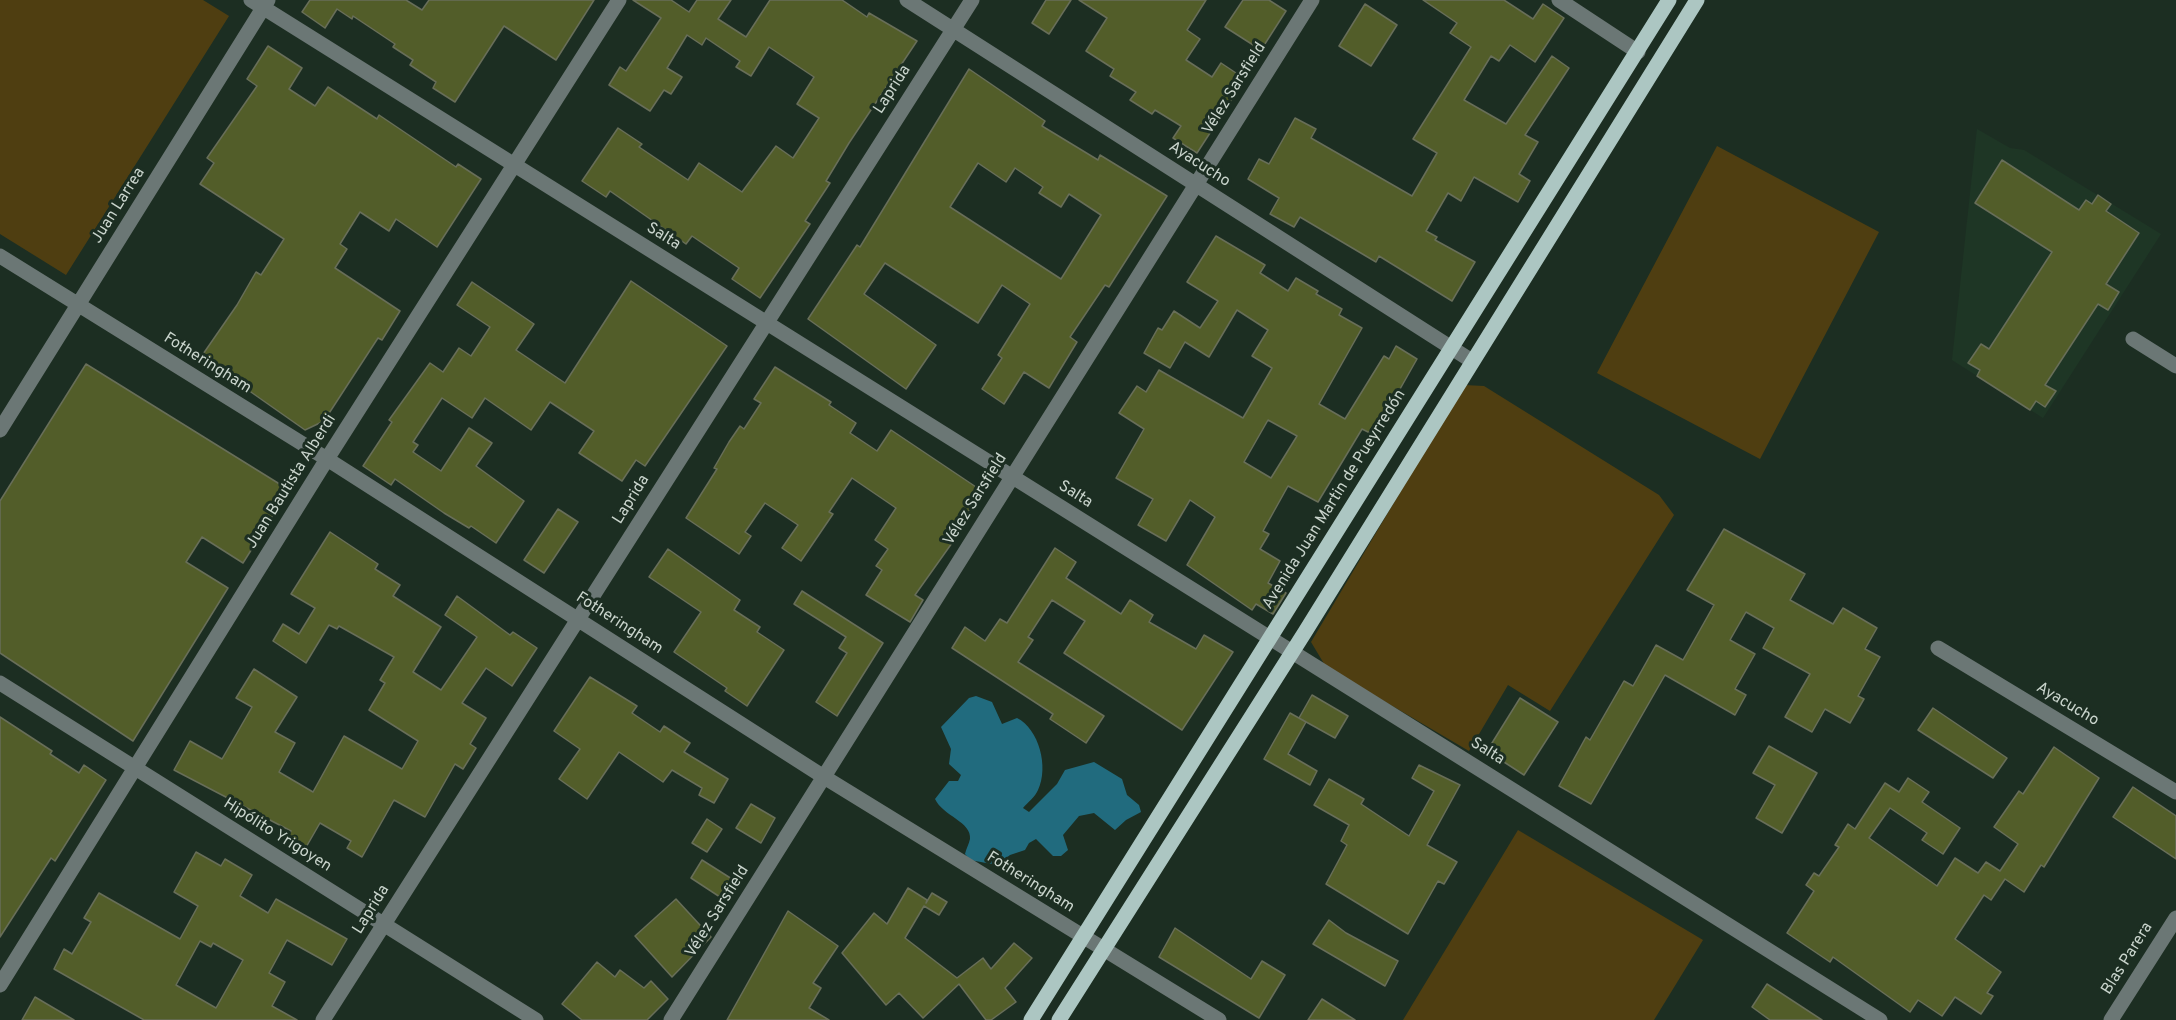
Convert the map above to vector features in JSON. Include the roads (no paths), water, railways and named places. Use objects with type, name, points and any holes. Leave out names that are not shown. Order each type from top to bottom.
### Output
[{"type":"main road","name":"Avenida Juan Martin de Pueyrredón","points":[[1031,1020],[1670,0]]},
{"type":"main road","points":[[1059,1020],[1697,0]]},
{"type":"street","name":"Juan Bautista Alberdi","points":[[0,985],[137,769],[327,459],[619,0]]},
{"type":"street","name":"Ayacucho","points":[[907,0],[1472,361]]},
{"type":"street","name":"Laprida","points":[[323,1020],[972,0]]},
{"type":"street","name":"Vélez Sarsfield","points":[[671,1020],[1312,0]]},
{"type":"street","points":[[1559,0],[1638,51]]},
{"type":"street","name":"Salta","points":[[260,3],[514,165],[1880,1020]]},
{"type":"street","name":"Juan Larrea","points":[[0,430],[79,306],[260,3]]},
{"type":"street","name":"Fotheringham","points":[[0,256],[327,459],[824,777],[1219,1020]]},
{"type":"street","points":[[2133,339],[2176,366]]},
{"type":"street","name":"Ayacucho","points":[[1938,648],[2176,792]]},
{"type":"street","name":"Hipólito Yrigoyen","points":[[0,683],[536,1020]]},
{"type":"street","name":"Blas Parera","points":[[2111,1020],[2176,918]]},
{"type":"water","points":[[976,696],[992,702],[1002,724],[1017,718],[1025,723],[1036,740],[1042,760],[1041,781],[1037,793],[1023,808],[1029,812],[1057,784],[1065,770],[1094,762],[1122,779],[1127,795],[1139,805],[1141,812],[1126,820],[1115,830],[1094,813],[1079,816],[1063,835],[1068,850],[1061,856],[1053,856],[1036,839],[1029,843],[1025,850],[1010,855],[997,865],[970,860],[965,854],[970,839],[969,833],[962,823],[944,810],[935,799],[949,781],[958,781],[961,775],[949,764],[951,749],[941,727],[969,698]]}]
